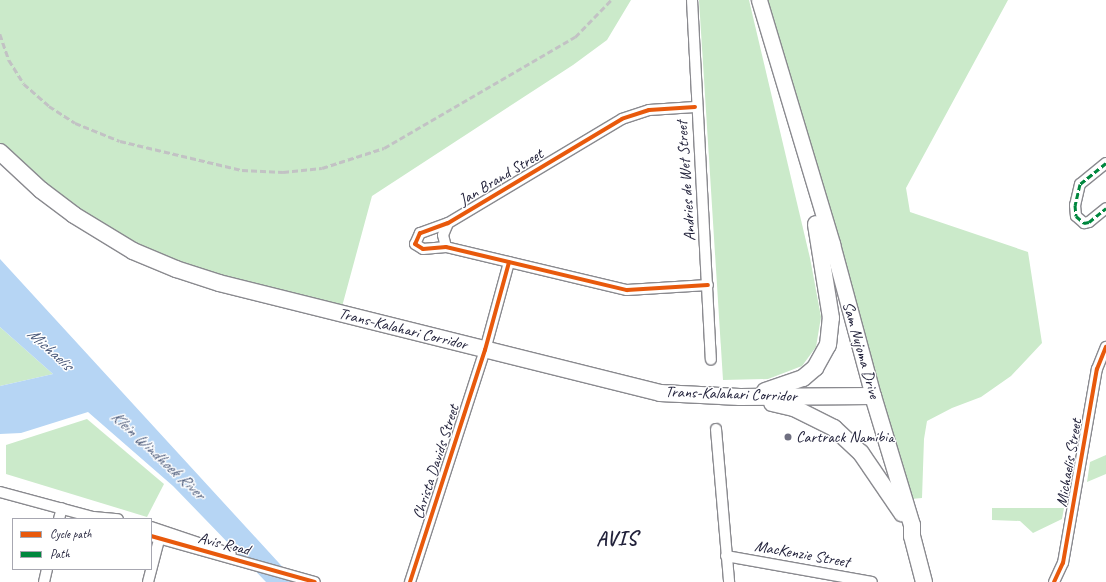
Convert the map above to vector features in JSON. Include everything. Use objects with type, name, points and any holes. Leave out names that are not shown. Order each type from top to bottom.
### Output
[{"type":"highway","name":"Trans-Kalahari Corridor","points":[[0,152],[41,190],[74,215],[133,251],[176,269],[219,283],[660,393],[740,397],[870,396]]},
{"type":"highway","points":[[740,397],[791,384],[803,378],[814,368],[828,345],[831,318],[816,224]]},
{"type":"highway","points":[[870,396],[902,513],[912,536]]},
{"type":"highway","name":"Sam Nujoma Drive","points":[[870,396],[912,525],[912,536],[924,582]]},
{"type":"highway","points":[[740,397],[794,408],[834,428],[861,453],[902,513]]},
{"type":"main road","name":"Sam Nujoma Drive","points":[[759,0],[792,119],[832,244],[870,396]]},
{"type":"main road","name":"Sam Nujoma Drive","points":[[792,119],[795,142],[816,224],[870,396]]},
{"type":"street","name":"Andries de Wet Street","points":[[692,0],[695,107],[708,285],[711,359]]},
{"type":"street","name":"Jan Brand Street","points":[[695,107],[649,110],[622,119],[448,223],[420,233],[415,244],[423,248],[446,247],[627,290],[708,285]]},
{"type":"street","points":[[1106,163],[1080,184],[1075,205],[1076,216],[1084,223],[1089,222],[1106,208]]},
{"type":"street","points":[[446,247],[443,235],[448,223]]},
{"type":"street","points":[[485,350],[509,262]]},
{"type":"street","name":"Michaelis Street","points":[[1054,582],[1064,563],[1099,363],[1106,347]]},
{"type":"street","name":"Christa Davids Street","points":[[410,582],[485,350]]},
{"type":"street","points":[[716,429],[729,582]]},
{"type":"street","points":[[0,492],[97,518]]},
{"type":"street","points":[[59,518],[62,508]]},
{"type":"street","points":[[152,563],[158,535]]},
{"type":"street","name":"Avis Road","points":[[158,535],[242,557],[250,564],[315,582]]},
{"type":"street","name":"MacKenzie Street","points":[[726,556],[872,582]]},
{"type":"street","points":[[44,582],[47,570]]},
{"type":"street","points":[[148,582],[151,570]]},
{"type":"green space","points":[[0,0],[631,0],[607,40],[573,65],[372,196],[340,314],[133,251],[0,152]]},
{"type":"green space","points":[[699,0],[749,0],[810,258],[821,317],[816,347],[802,366],[768,379],[723,380]]},
{"type":"green space","points":[[767,0],[1008,0],[906,188],[910,212],[1028,252],[1042,343],[1011,376],[981,397],[952,408],[927,421],[924,439],[922,498],[911,499]]},
{"type":"green space","points":[[0,327],[53,374],[0,386]]},
{"type":"green space","points":[[87,419],[164,484],[147,517],[6,474],[6,445]]},
{"type":"green space","points":[[1106,455],[1106,474],[1087,482],[1090,462]]},
{"type":"green space","points":[[992,508],[1064,508],[1062,519],[1033,533],[1020,521],[992,520]]},
{"type":"water","points":[[0,259],[289,574],[299,582],[266,582],[173,486],[88,412],[21,433],[0,434],[0,386],[53,374],[0,327]]},
{"type":"railway","points":[[0,34],[9,60],[24,84],[49,106],[75,123],[120,141],[242,170],[283,172],[322,168],[384,148],[575,37],[611,0]]},
{"type":"marked path","points":[[1106,163],[1080,184],[1075,205],[1076,216],[1084,223],[1089,222],[1106,208]]},
{"type":"cycle path","points":[[695,107],[649,110],[622,119],[448,223],[420,233],[415,244],[423,249],[446,247],[627,290],[708,285]]},
{"type":"cycle path","points":[[410,582],[485,350],[509,262]]},
{"type":"cycle path","points":[[1054,582],[1063,563],[1097,369],[1106,347]]},
{"type":"cycle path","points":[[152,536],[315,582]]},
{"type":"place","name":"Cartrack Namibia","points":[[788,437]]},
{"type":"district","name":"AVIS","points":[[617,538]]},
{"type":"water label","name":"Michaelis","points":[[50,349]]},
{"type":"water label","name":"Klein Windhoek River","points":[[158,455]]}]
